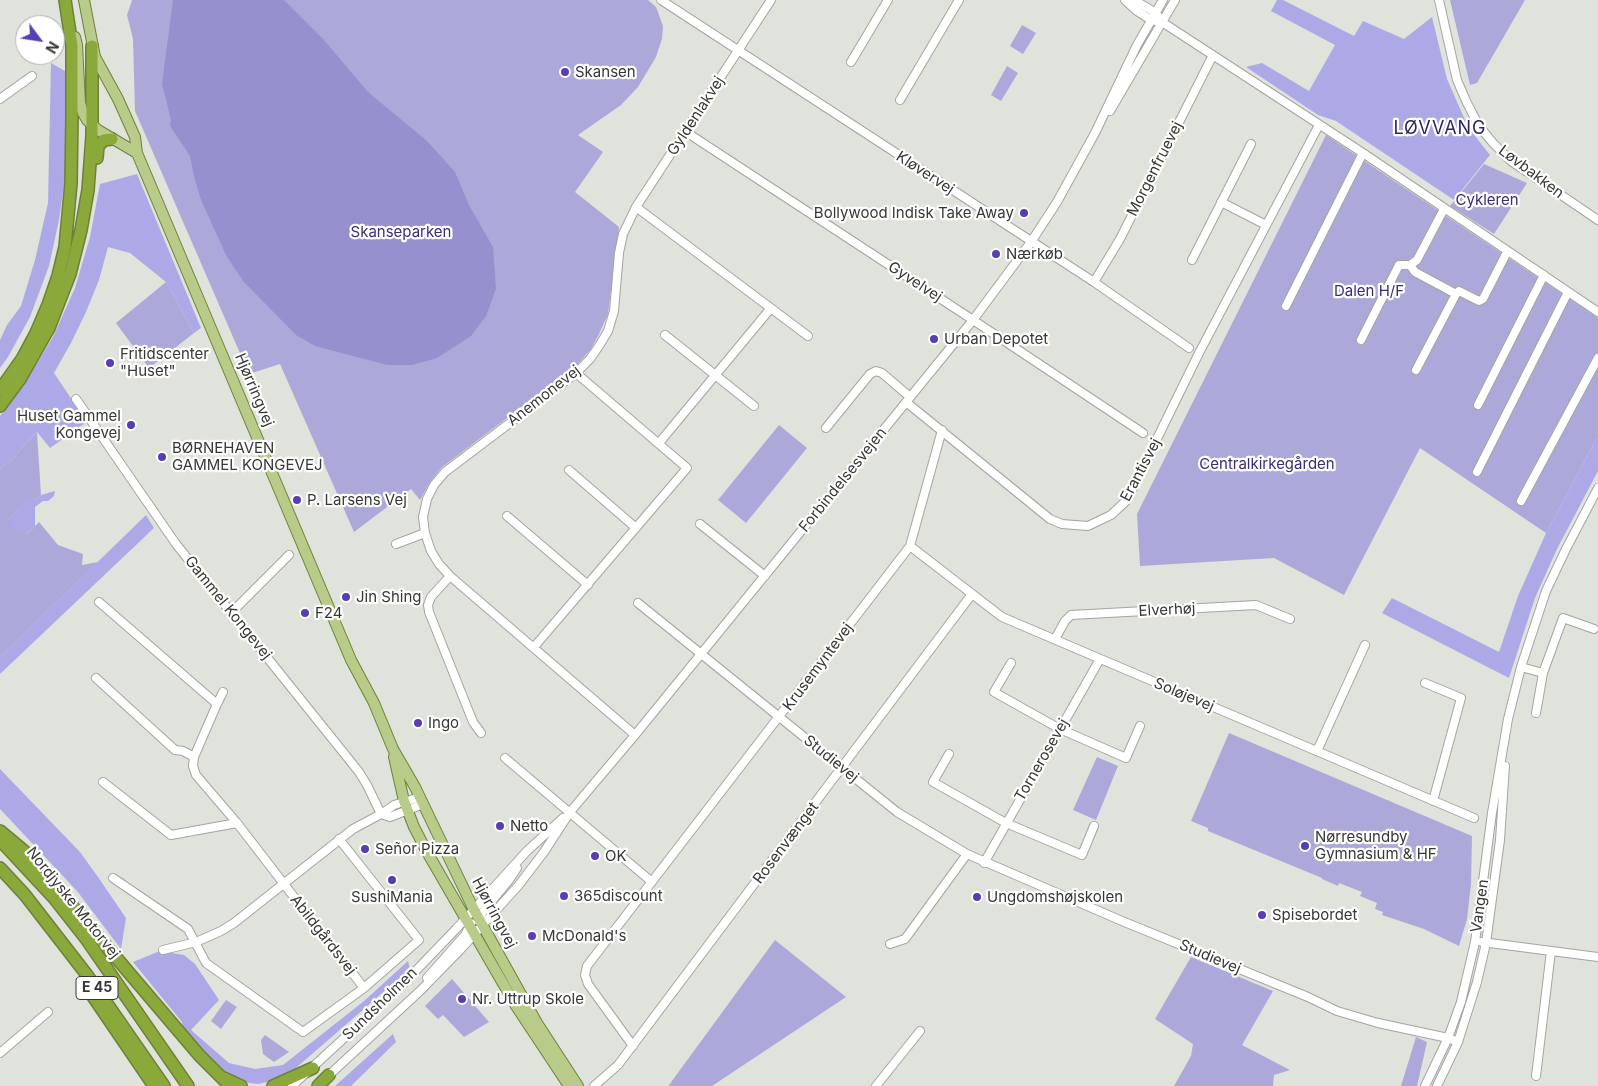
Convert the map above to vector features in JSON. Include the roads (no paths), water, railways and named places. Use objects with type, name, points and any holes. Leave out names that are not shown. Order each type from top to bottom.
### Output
[{"type":"highway","points":[[0,390],[22,359],[36,333],[58,276],[65,246],[71,183],[72,115],[72,46],[66,0]]},
{"type":"highway","points":[[0,406],[20,379],[49,328],[70,274],[81,230],[88,190],[92,126],[92,46]]},
{"type":"highway","points":[[81,230],[89,211],[98,146],[104,140],[112,139]]},
{"type":"highway","points":[[0,831],[24,851],[199,1055],[230,1086]]},
{"type":"highway","name":"Nordjyske Motorvej","points":[[0,840],[54,898],[86,940],[188,1086]]},
{"type":"highway","name":"E 45","points":[[0,868],[25,895],[88,974],[164,1086]]},
{"type":"highway","points":[[25,895],[154,1086]]},
{"type":"highway","points":[[273,1086],[313,1068]]},
{"type":"highway","points":[[220,1076],[241,1086]]},
{"type":"highway","points":[[317,1086],[329,1076]]},
{"type":"main road","points":[[66,0],[77,45],[81,108],[83,113],[92,126],[137,153]]},
{"type":"main road","name":"Hjørringvej","points":[[84,0],[95,57],[118,99],[135,137],[137,153],[352,660],[374,703],[393,749],[421,801],[475,922],[516,1006],[569,1086]]},
{"type":"main road","name":"Hjørringvej","points":[[393,749],[399,785],[406,806],[427,852],[475,922],[578,1086]]},
{"type":"street","name":"Kløvervej","points":[[661,0],[1094,282],[1189,348]]},
{"type":"street","name":"Gyldenlakvej","points":[[623,234],[636,207],[771,0]]},
{"type":"street","points":[[852,62],[888,0]]},
{"type":"street","points":[[900,100],[959,0]]},
{"type":"street","points":[[1125,0],[1137,11],[1151,20],[1162,22],[1363,153],[1598,312]]},
{"type":"street","points":[[1134,0],[1156,12],[1162,22]]},
{"type":"street","name":"Forbindelsesvejen","points":[[475,922],[518,886],[544,852],[570,812],[973,320],[1031,242],[1057,202],[1095,133],[1137,45],[1163,0]]},
{"type":"street","name":"Forbindelsesvejen","points":[[1095,133],[1119,98],[1175,0]]},
{"type":"street","name":"Løvbakken","points":[[1439,0],[1458,80],[1479,126],[1493,144],[1511,161],[1598,220]]},
{"type":"street","name":"Morgenfruevej","points":[[1094,282],[1120,239],[1213,55]]},
{"type":"street","points":[[0,99],[32,76]]},
{"type":"street","name":"Erantisvej","points":[[826,428],[870,374],[876,371],[882,373],[942,430],[1050,519],[1062,524],[1088,526],[1111,515],[1127,500],[1199,353],[1319,125]]},
{"type":"street","name":"Gyvelvej","points":[[686,132],[1143,433]]},
{"type":"street","points":[[1192,260],[1251,144]]},
{"type":"street","points":[[1286,306],[1363,153]]},
{"type":"street","points":[[1221,202],[1266,225]]},
{"type":"street","points":[[636,207],[808,336]]},
{"type":"street","points":[[1361,340],[1399,265],[1410,265],[1417,260],[1444,209]]},
{"type":"street","name":"Anemonevej","points":[[623,234],[619,253],[614,311],[608,331],[590,359],[576,373],[444,472],[434,485],[427,499],[423,517],[425,533],[431,551],[450,576],[635,735]]},
{"type":"street","points":[[1416,370],[1456,294],[1459,291],[1479,301],[1483,299],[1507,252]]},
{"type":"street","points":[[1410,265],[1415,272],[1456,294]]},
{"type":"street","points":[[1478,405],[1544,275]]},
{"type":"street","points":[[1477,472],[1568,292]]},
{"type":"street","points":[[659,443],[771,308]]},
{"type":"street","points":[[665,335],[754,406]]},
{"type":"street","points":[[1521,501],[1598,358]]},
{"type":"street","points":[[534,648],[687,468],[576,373]]},
{"type":"street","name":"Gammel Kongevej","points":[[76,399],[176,544],[359,772],[381,814]]},
{"type":"street","name":"Krusemyntevej","points":[[633,1046],[588,984],[585,976],[587,966],[910,546],[942,430]]},
{"type":"street","points":[[569,470],[636,528]]},
{"type":"street","name":"Vangen","points":[[1425,1086],[1448,1038],[1461,1002],[1475,942],[1492,813],[1508,719],[1521,667],[1546,591],[1598,488]]},
{"type":"street","points":[[507,516],[588,585]]},
{"type":"street","points":[[700,524],[765,576]]},
{"type":"street","points":[[396,544],[425,533]]},
{"type":"street","name":"Soløjevej","points":[[910,546],[1002,617],[1474,818]]},
{"type":"street","points":[[231,613],[289,555]]},
{"type":"street","points":[[450,576],[431,596],[428,605],[429,612],[473,722],[480,733]]},
{"type":"street","name":"Rosenvænget","points":[[594,1086],[618,1065],[633,1046],[972,594]]},
{"type":"street","points":[[99,602],[217,704]]},
{"type":"street","name":"Studievej","points":[[638,603],[897,812],[967,854],[1337,1011],[1458,1042]]},
{"type":"street","name":"Elverhøj","points":[[1055,639],[1065,621],[1071,615],[1256,605],[1290,619]]},
{"type":"street","points":[[1536,713],[1543,673],[1563,618],[1594,629]]},
{"type":"street","points":[[1317,751],[1366,645]]},
{"type":"street","name":"Tornerosevej","points":[[984,862],[1100,659]]},
{"type":"street","points":[[1011,663],[994,692],[1060,729],[1126,758],[1140,726]]},
{"type":"street","points":[[1521,667],[1543,673]]},
{"type":"street","points":[[96,678],[175,750],[194,757],[223,692]]},
{"type":"street","points":[[1424,683],[1461,698],[1433,801]]},
{"type":"street","name":"Vangen","points":[[1437,1086],[1458,1042],[1477,982],[1486,943],[1500,840],[1508,719]]},
{"type":"street","points":[[949,754],[933,782],[1006,823],[1082,855],[1094,826]]},
{"type":"street","name":"Abildgårdsvej","points":[[194,757],[193,766],[196,775],[237,823],[364,988],[420,940],[339,840]]},
{"type":"street","points":[[506,758],[652,882]]},
{"type":"street","points":[[103,782],[171,835],[237,823]]},
{"type":"street","points":[[163,950],[196,942],[221,931],[234,923],[353,830],[388,808],[406,806],[421,801]]},
{"type":"street","name":"Forbindelsesvejen","points":[[475,922],[509,880],[527,851],[570,812]]},
{"type":"street","points":[[534,844],[544,852]]},
{"type":"street","points":[[890,944],[905,939],[967,854]]},
{"type":"street","points":[[113,878],[188,929],[206,963],[303,1032],[364,988]]},
{"type":"street","name":"Sundsholmen","points":[[329,1076],[421,990],[475,922]]},
{"type":"street","name":"Sundsholmen","points":[[292,1086],[404,982],[475,922]]},
{"type":"street","points":[[1475,942],[1598,957]]},
{"type":"street","points":[[1536,1076],[1552,952]]},
{"type":"street","points":[[0,1053],[48,1012]]},
{"type":"street","points":[[876,1086],[920,1030]]},
{"type":"place","name":"Skansen","points":[[565,72]]},
{"type":"place","name":"Bollywood Indisk Take Away","points":[[1024,213]]},
{"type":"place","name":"Nærkøb","points":[[996,254]]},
{"type":"place","name":"Urban Depotet","points":[[934,339]]},
{"type":"place","name":"Fritidscenter \"Huset\"","points":[[110,363]]},
{"type":"place","name":"Huset Gammel Kongevej","points":[[131,425]]},
{"type":"place","name":"BØRNEHAVEN GAMMEL KONGEVEJ","points":[[162,457]]},
{"type":"place","name":"P. Larsens Vej","points":[[297,500]]},
{"type":"place","name":"Jin Shing","points":[[346,597]]},
{"type":"place","name":"F24","points":[[305,613]]},
{"type":"place","name":"Ingo","points":[[418,723]]},
{"type":"place","name":"Netto","points":[[500,826]]},
{"type":"place","name":"Nørresundby Gymnasium & HF","points":[[1305,846]]},
{"type":"place","name":"Señor Pizza","points":[[365,849]]},
{"type":"place","name":"OK","points":[[595,856]]},
{"type":"place","name":"SushiMania","points":[[392,880]]},
{"type":"place","name":"365discount","points":[[564,896]]},
{"type":"place","name":"Ungdomshøjskolen","points":[[977,897]]},
{"type":"place","name":"Spisebordet","points":[[1262,915]]},
{"type":"place","name":"McDonald's","points":[[532,936]]},
{"type":"place","name":"Nr. Uttrup Skole","points":[[462,999]]},
{"type":"district","name":"LØVVANG","points":[[1440,129]]},
{"type":"park label","name":"Cykleren","points":[[1487,200]]},
{"type":"park label","name":"Skanseparken","points":[[401,232]]},
{"type":"park label","name":"Dalen H/F","points":[[1369,291]]},
{"type":"park label","name":"Centralkirkegården","points":[[1267,464]]}]
